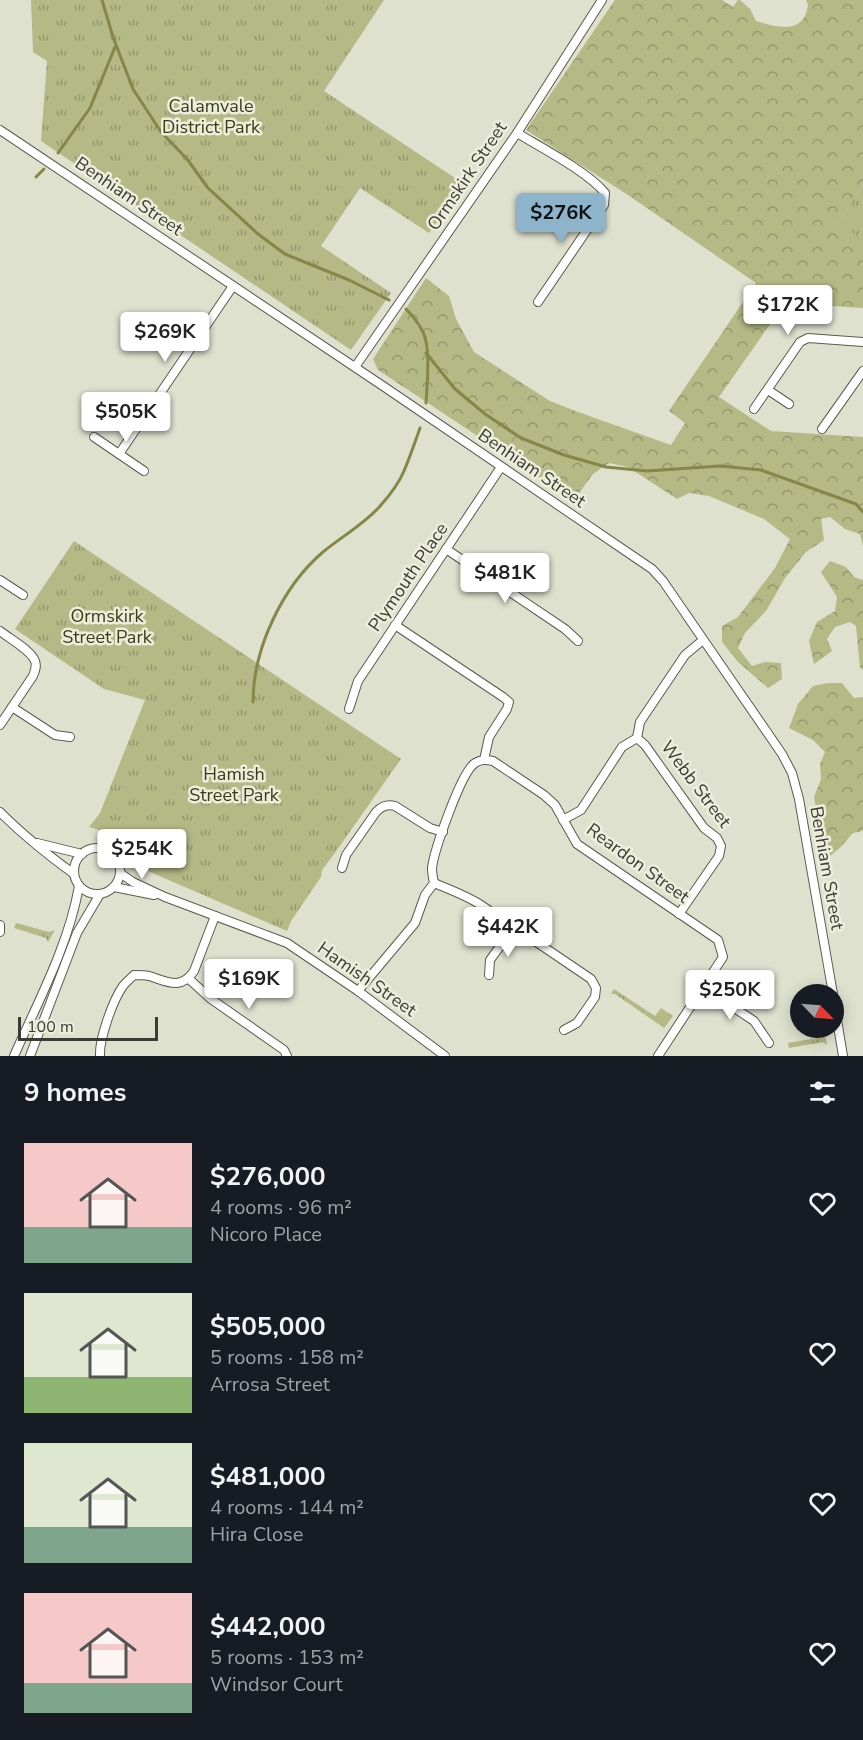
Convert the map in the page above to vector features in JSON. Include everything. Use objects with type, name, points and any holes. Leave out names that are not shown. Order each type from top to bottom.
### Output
[{"type":"street","name":"Ormskirk Street","points":[[355,367],[518,133],[602,0]]},
{"type":"street","name":"Benhiam Street","points":[[0,130],[652,569],[663,581],[782,754],[792,773],[799,800],[831,984]]},
{"type":"street","points":[[518,133],[576,170],[605,193],[604,205],[538,302]]},
{"type":"street","points":[[119,454],[233,286]]},
{"type":"street","points":[[754,409],[800,342],[807,339],[863,342]]},
{"type":"street","points":[[822,429],[863,371]]},
{"type":"street","points":[[768,390],[789,404]]},
{"type":"street","points":[[94,437],[144,471]]},
{"type":"street","name":"Plymouth Place","points":[[349,709],[358,681],[501,467]]},
{"type":"street","points":[[446,549],[565,629],[578,641]]},
{"type":"street","points":[[0,580],[23,595]]},
{"type":"street","points":[[358,991],[415,922],[425,895],[434,883],[432,869],[453,801],[466,773],[474,764],[484,760],[489,737],[509,702],[395,625]]},
{"type":"street","points":[[0,631],[36,661],[33,676],[0,725]]},
{"type":"street","points":[[563,820],[581,810],[622,747],[637,738],[640,722],[685,655],[703,640]]},
{"type":"street","points":[[12,707],[55,735],[70,737]]},
{"type":"street","name":"Webb Street","points":[[637,738],[645,745],[704,828],[717,838],[721,846],[719,856],[679,914]]},
{"type":"street","name":"Reardon Street","points":[[484,760],[493,761],[544,795],[555,805],[577,843],[718,940],[723,957],[658,1056]]},
{"type":"street","points":[[342,868],[346,855],[382,807],[388,805],[395,807],[430,828],[443,832]]},
{"type":"street","points":[[0,812],[50,857],[74,873]]},
{"type":"street","points":[[33,842],[82,854]]},
{"type":"street","points":[[96,848],[111,853],[116,858],[120,873],[114,887],[107,892],[92,894],[79,886],[74,873],[77,860],[82,854],[96,848]]},
{"type":"street","name":"Hamish Street","points":[[120,873],[133,882],[165,897],[287,943],[358,991],[445,1056]]},
{"type":"street","points":[[434,883],[482,906],[503,922],[509,934]]},
{"type":"street","points":[[14,1056],[64,940],[79,886]]},
{"type":"street","name":"Hamish Street","points":[[114,887],[165,897]]},
{"type":"street","points":[[30,1056],[77,933],[100,894]]},
{"type":"street","points":[[100,1056],[100,1044],[106,1023],[122,987],[134,975],[147,976],[165,983],[178,983],[189,979],[215,916]]},
{"type":"street","points":[[0,925],[0,932]]},
{"type":"street","points":[[489,975],[490,960],[509,934]]},
{"type":"street","points":[[509,934],[529,937],[591,979],[596,988],[595,997],[577,1023],[564,1030]]},
{"type":"street","points":[[189,979],[211,999],[284,1050],[287,1056]]},
{"type":"street","points":[[704,987],[754,1021],[769,1043]]},
{"type":"street","points":[[840,1038],[843,1056]]},
{"type":"green space","name":"Calamvale District Park","points":[[31,0],[384,0],[324,91],[464,184],[429,233],[360,188],[321,246],[391,293],[351,350],[41,141],[47,61],[33,52]]},
{"type":"green space","points":[[615,0],[722,0],[733,7],[740,0],[750,9],[756,21],[787,27],[793,26],[804,18],[808,5],[806,0],[863,0],[863,184],[838,223],[842,229],[852,232],[863,242],[863,308],[785,303],[719,397],[771,431],[863,437],[863,546],[860,534],[845,529],[830,517],[821,519],[824,540],[806,552],[785,578],[766,611],[745,633],[738,648],[752,666],[765,662],[781,663],[782,679],[768,688],[738,662],[722,642],[722,626],[738,617],[775,568],[790,539],[764,519],[709,496],[689,493],[677,499],[628,467],[609,463],[593,474],[574,500],[378,370],[373,359],[426,278],[449,296],[456,319],[474,352],[550,401],[671,445],[685,423],[669,411],[756,283],[625,193],[526,130]]},
{"type":"green space","points":[[863,184],[863,308],[838,223]]},
{"type":"green space","name":"Hamish Street Park","points":[[74,541],[401,759],[322,870],[321,877],[291,921],[287,931],[150,872],[116,835],[89,827],[100,813],[145,700],[104,689],[15,629]]},
{"type":"green space","points":[[830,561],[846,567],[854,577],[863,580],[863,670],[860,668],[856,626],[850,622],[835,627],[827,639],[832,651],[814,664],[809,641],[817,622],[835,611],[837,597],[821,572]]},
{"type":"green space","points":[[842,683],[854,698],[863,697],[863,831],[853,833],[826,859],[814,797],[821,779],[820,764],[825,752],[813,740],[789,728],[798,704],[813,686]]},
{"type":"green space","points":[[16,923],[49,932],[55,930],[48,942],[46,938],[14,928]]},
{"type":"green space","points":[[614,989],[655,1016],[661,1008],[673,1016],[664,1028],[615,994],[611,994]]},
{"type":"green space","points":[[826,1038],[827,1045],[823,1042],[789,1048],[788,1043]]},
{"type":"waterway","points":[[102,0],[133,89],[161,132],[187,159],[208,188],[258,234],[285,254],[349,280],[389,300]]},
{"type":"waterway","points":[[58,153],[90,108],[115,47]]},
{"type":"waterway","points":[[36,177],[44,169]]},
{"type":"waterway","points":[[406,309],[420,326],[427,348],[426,403]]},
{"type":"waterway","points":[[426,353],[455,389],[485,414],[521,438],[564,455],[606,467],[647,471],[720,466],[761,470],[856,504],[863,512]]},
{"type":"waterway","points":[[253,702],[258,661],[283,600],[295,582],[323,552],[368,518],[387,498],[402,476],[420,428]]},
{"type":"park label","name":"Ormskirk Street Park","points":[[107,626]]}]
